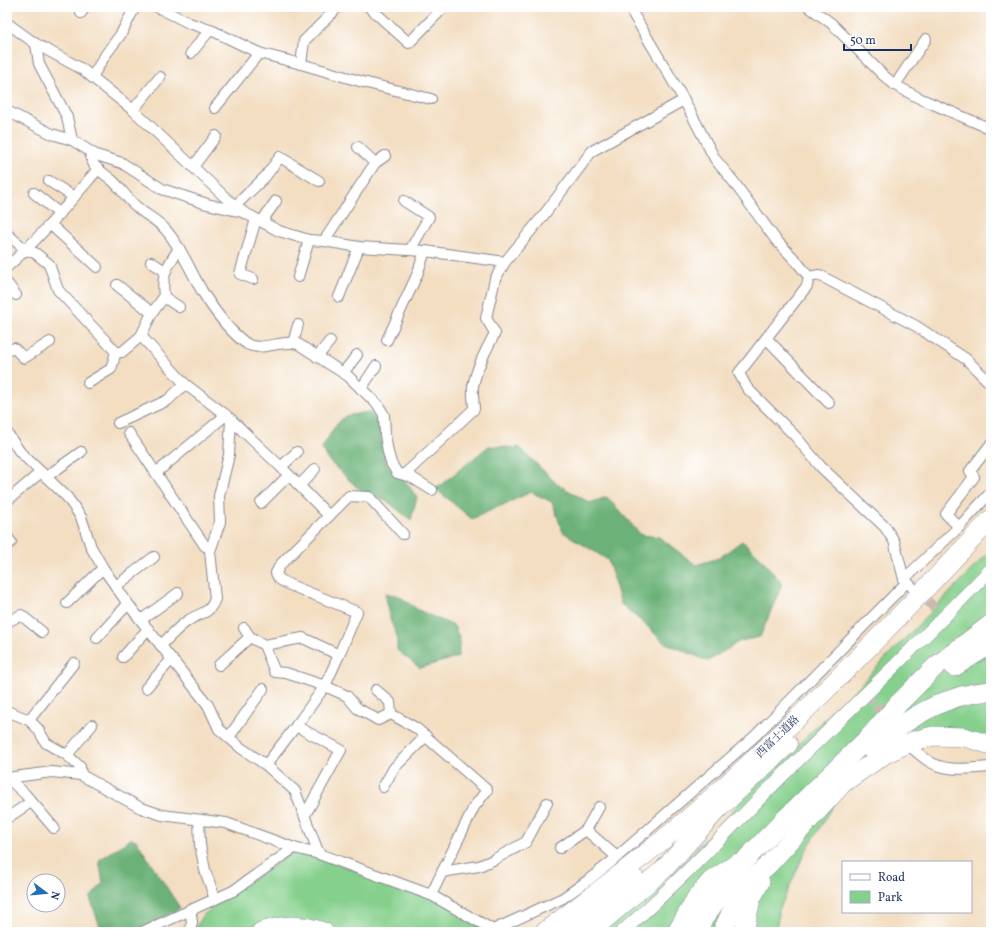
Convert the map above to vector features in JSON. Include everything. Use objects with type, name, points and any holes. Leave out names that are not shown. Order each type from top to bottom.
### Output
[{"type":"highway","name":"西富士道路","points":[[544,932],[620,864],[697,811],[769,745],[912,603],[991,519]]},
{"type":"highway","name":"西富士道路","points":[[566,932],[613,897],[762,770],[852,683],[922,612],[991,538]]},
{"type":"highway","points":[[723,932],[734,874],[748,857],[870,736],[898,704],[936,666],[991,624]]},
{"type":"highway","points":[[898,704],[991,644]]},
{"type":"highway","points":[[698,932],[702,921],[769,864],[843,783],[874,745],[924,710],[950,699],[991,691]]},
{"type":"highway","points":[[843,783],[885,754],[913,740],[933,736],[964,737],[991,745]]},
{"type":"highway","points":[[590,932],[664,869],[719,808]]},
{"type":"highway","points":[[677,932],[697,896],[711,881],[748,857]]},
{"type":"highway","points":[[533,932],[620,864]]},
{"type":"highway","points":[[744,932],[751,899],[769,864]]},
{"type":"highway","points":[[710,932],[730,896]]},
{"type":"highway","points":[[261,932],[277,927],[295,925],[324,932]]},
{"type":"street","points":[[92,77],[106,54],[121,34],[135,7]]},
{"type":"street","points":[[157,7],[189,23],[210,30],[259,53],[431,99]]},
{"type":"street","points":[[301,64],[304,41],[338,7]]},
{"type":"street","points":[[369,7],[409,43],[444,7]]},
{"type":"street","points":[[628,7],[684,100],[715,159],[776,240],[809,276]]},
{"type":"street","points":[[809,7],[831,23],[895,85],[919,98],[991,130]]},
{"type":"street","points":[[7,23],[36,44],[82,69],[132,110],[228,200],[279,231],[309,240],[358,247],[425,251],[505,262]]},
{"type":"street","points":[[191,53],[210,30]]},
{"type":"street","points":[[895,85],[926,39]]},
{"type":"street","points":[[36,44],[39,64],[67,117],[72,140]]},
{"type":"street","points":[[215,108],[259,53]]},
{"type":"street","points":[[132,110],[160,77]]},
{"type":"street","points":[[405,474],[474,409],[473,388],[477,372],[483,355],[495,333],[486,318],[495,279],[505,262],[543,216],[592,151],[684,100]]},
{"type":"street","points":[[7,111],[52,134],[72,140],[90,152],[122,163],[162,190],[207,204],[239,208]]},
{"type":"street","points":[[193,167],[216,136]]},
{"type":"street","points":[[358,147],[374,163]]},
{"type":"street","points":[[90,152],[94,165],[114,182],[138,208],[164,228],[186,258],[202,291],[217,312],[232,329],[248,344],[259,347],[278,343],[298,344],[343,373],[378,405],[384,415],[385,435],[391,463],[397,473],[405,474],[432,490]]},
{"type":"street","points":[[324,241],[374,163],[385,156]]},
{"type":"street","points":[[239,208],[280,157],[319,181]]},
{"type":"street","points":[[7,267],[51,225],[98,169]]},
{"type":"street","points":[[50,181],[74,197]]},
{"type":"street","points":[[34,193],[60,214]]},
{"type":"street","points":[[253,278],[240,274],[259,220],[276,201]]},
{"type":"street","points":[[404,201],[429,217],[410,250]]},
{"type":"street","points":[[51,225],[97,267]]},
{"type":"street","points":[[7,234],[26,250],[35,253],[49,264],[58,290],[116,352],[122,352],[141,336],[152,313],[164,297]]},
{"type":"street","points":[[298,277],[309,240]]},
{"type":"street","points":[[339,297],[358,247]]},
{"type":"street","points":[[179,248],[165,271],[162,284],[164,297],[179,308]]},
{"type":"street","points":[[387,340],[417,275],[425,251]]},
{"type":"street","points":[[152,262],[165,271]]},
{"type":"street","points":[[809,276],[819,275],[916,326],[966,359],[991,384]]},
{"type":"street","points":[[809,276],[807,286],[767,340],[740,373],[741,378],[747,388],[796,437],[824,470],[885,527],[894,541],[908,583]]},
{"type":"street","points":[[7,283],[16,295]]},
{"type":"street","points":[[117,284],[152,313]]},
{"type":"street","points":[[293,343],[298,325]]},
{"type":"street","points":[[141,336],[185,384],[228,417],[300,485],[329,516]]},
{"type":"street","points":[[767,340],[829,403]]},
{"type":"street","points":[[317,357],[330,341]]},
{"type":"street","points":[[7,351],[14,348],[24,358],[50,342]]},
{"type":"street","points":[[88,383],[111,369],[116,352]]},
{"type":"street","points":[[343,373],[357,355]]},
{"type":"street","points":[[361,389],[376,366]]},
{"type":"street","points":[[118,423],[168,400],[185,384]]},
{"type":"street","points":[[156,473],[228,417]]},
{"type":"street","points":[[161,645],[189,619],[203,614],[213,605],[215,599],[210,551],[220,522],[219,496],[229,455],[228,417]]},
{"type":"street","points":[[7,433],[20,452],[67,497],[81,517],[92,547],[103,568],[128,604],[208,705],[219,729],[241,748],[266,765],[295,791],[319,854]]},
{"type":"street","points":[[129,433],[206,546]]},
{"type":"street","points":[[959,527],[946,514],[974,477],[970,471],[991,444]]},
{"type":"street","points":[[7,501],[44,475],[81,452]]},
{"type":"street","points":[[281,467],[297,452]]},
{"type":"street","points":[[300,485],[315,469]]},
{"type":"street","points":[[261,503],[289,475]]},
{"type":"street","points":[[8,778],[52,772],[81,775],[141,808],[162,815],[226,823],[294,848],[319,854],[431,895],[495,931],[562,898],[587,881],[620,864],[755,736],[908,583],[991,492]]},
{"type":"street","points":[[266,765],[325,686],[357,612],[290,585],[279,579],[276,573],[280,565],[349,496],[369,497],[403,534]]},
{"type":"street","points":[[7,537],[11,542],[7,545]]},
{"type":"street","points":[[116,586],[154,557]]},
{"type":"street","points":[[67,603],[103,568]]},
{"type":"street","points":[[622,932],[662,895],[843,716],[941,614],[991,569]]},
{"type":"street","points":[[141,620],[178,593]]},
{"type":"street","points":[[97,638],[128,604]]},
{"type":"street","points":[[7,622],[22,615],[42,632]]},
{"type":"street","points":[[244,628],[250,637],[264,645],[275,672],[286,673],[325,686],[347,696],[357,708],[378,720],[391,714]]},
{"type":"street","points":[[122,657],[148,629]]},
{"type":"street","points":[[219,665],[250,637]]},
{"type":"street","points":[[264,645],[303,638],[339,655]]},
{"type":"street","points":[[146,688],[172,659]]},
{"type":"street","points":[[29,720],[74,663]]},
{"type":"street","points":[[229,737],[263,689]]},
{"type":"street","points":[[376,690],[390,702],[391,714]]},
{"type":"street","points":[[7,711],[29,720],[38,729],[46,743],[67,756],[80,767],[81,775]]},
{"type":"street","points":[[391,714],[416,728],[487,790],[474,807],[431,895]]},
{"type":"street","points":[[67,756],[92,725]]},
{"type":"street","points":[[296,726],[341,750],[305,815]]},
{"type":"street","points":[[383,787],[394,768],[426,736]]},
{"type":"street","points":[[912,748],[928,761],[942,767],[956,769],[991,767]]},
{"type":"street","points":[[8,778],[25,794],[54,828]]},
{"type":"street","points":[[7,818],[31,802]]},
{"type":"street","points":[[442,872],[479,866],[526,842],[547,803]]},
{"type":"street","points":[[560,848],[586,830],[599,807]]},
{"type":"street","points":[[199,820],[200,845],[205,870],[215,899]]},
{"type":"street","points":[[586,830],[620,864]]},
{"type":"street","points":[[142,932],[233,891],[294,848]]},
{"type":"street","points":[[190,910],[192,922],[190,932]]},
{"type":"green space","points":[[368,412],[374,417],[380,429],[384,458],[387,464],[405,481],[417,497],[411,520],[388,502],[360,490],[329,461],[322,448],[335,426],[345,416]]},
{"type":"green space","points":[[489,446],[520,448],[557,484],[590,503],[607,497],[641,535],[659,537],[696,565],[719,558],[742,541],[761,558],[782,584],[760,637],[740,641],[708,661],[663,642],[621,604],[608,560],[563,532],[552,502],[531,492],[472,519],[436,489]]},
{"type":"green space","points":[[991,550],[991,746],[965,733],[899,729],[840,795],[805,852],[779,910],[776,932],[591,932],[651,896],[763,778],[858,687]]},
{"type":"green space","points":[[385,593],[399,596],[418,610],[454,626],[460,639],[458,657],[420,668],[397,650],[397,636],[391,622]]},
{"type":"green space","points":[[131,839],[136,840],[180,908],[137,932],[102,932],[90,898],[103,883],[99,860]]},
{"type":"green space","points":[[296,851],[423,892],[500,932],[194,932],[202,916],[225,898]]},
{"type":"tunnel","points":[[917,591],[937,610]]},
{"type":"tunnel","points":[[866,694],[889,721]]}]
